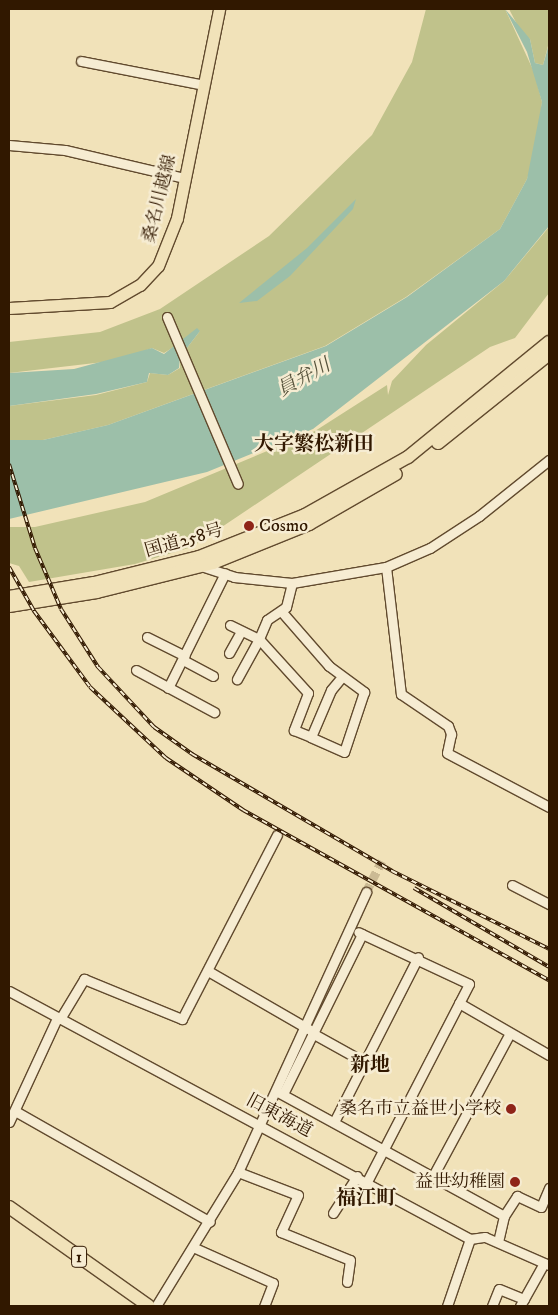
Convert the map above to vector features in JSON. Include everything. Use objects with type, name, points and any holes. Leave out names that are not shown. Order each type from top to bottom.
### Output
[{"type":"highway","name":"国道258号","points":[[9,597],[201,562],[304,515],[367,482],[408,457],[549,342]]},
{"type":"highway","name":"国道258号","points":[[9,606],[201,562],[309,524],[372,490],[412,463],[549,354]]},
{"type":"highway","name":"1","points":[[9,1207],[137,1302],[149,1306]]},
{"type":"main road","name":"桑名川越線","points":[[9,308],[92,306],[140,285],[168,247],[220,9]]},
{"type":"street","points":[[82,61],[204,85]]},
{"type":"street","points":[[9,145],[65,150],[184,178]]},
{"type":"street","points":[[167,317],[238,484]]},
{"type":"street","points":[[201,562],[225,573],[292,583],[386,567],[430,548],[549,460]]},
{"type":"street","points":[[386,567],[401,694],[448,726],[451,734],[447,753],[549,807]]},
{"type":"street","points":[[168,688],[225,573]]},
{"type":"street","points":[[237,679],[267,620],[281,611],[292,583]]},
{"type":"street","points":[[230,625],[259,639],[308,693],[294,726],[311,737],[344,752],[364,692],[342,677],[281,611]]},
{"type":"street","points":[[229,653],[241,631]]},
{"type":"street","points":[[147,637],[213,676]]},
{"type":"street","points":[[136,670],[214,712]]},
{"type":"street","points":[[311,737],[331,690],[342,677]]},
{"type":"street","points":[[210,1222],[11,1115],[58,1018],[84,979],[180,1020],[208,971],[278,835]]},
{"type":"street","points":[[512,885],[549,904]]},
{"type":"street","points":[[311,1031],[366,892]]},
{"type":"street","points":[[351,929],[418,957],[469,984],[367,1182]]},
{"type":"street","points":[[156,1306],[195,1248],[238,1172],[257,1123],[279,1092],[362,934]]},
{"type":"street","points":[[334,1122],[418,957]]},
{"type":"street","points":[[208,971],[357,1058]]},
{"type":"street","name":"旧東海道","points":[[9,991],[470,1239]]},
{"type":"street","points":[[459,1003],[549,1055]]},
{"type":"street","points":[[433,1176],[510,1033]]},
{"type":"street","points":[[279,1092],[504,1216]]},
{"type":"street","points":[[238,1172],[298,1194],[281,1232],[350,1260],[346,1282]]},
{"type":"street","points":[[333,1213],[356,1176]]},
{"type":"street","points":[[498,1241],[504,1216],[517,1196],[541,1207],[549,1190]]},
{"type":"street","points":[[447,1306],[470,1239],[485,1236],[546,1264],[522,1303],[499,1289],[492,1306]]},
{"type":"street","points":[[195,1248],[272,1282],[264,1306]]},
{"type":"shaded area","points":[[426,9],[505,9],[534,72],[542,102],[536,151],[527,179],[500,229],[406,297],[325,346],[108,425],[43,440],[9,440],[9,406],[96,395],[147,382],[150,373],[168,375],[180,368],[180,357],[200,331],[164,353],[152,348],[121,360],[9,373],[9,342],[100,332],[160,309],[269,236],[372,135],[412,62]]},
{"type":"shaded area","points":[[509,9],[549,9],[549,42],[543,65],[535,63],[530,39],[523,36]]},
{"type":"shaded area","points":[[549,227],[549,293],[515,338],[490,347],[192,547],[135,564],[29,582],[19,566],[9,563],[9,527],[35,527],[145,502],[315,431],[387,385],[388,395],[392,381],[426,345],[504,281]]},
{"type":"water","name":"員弁川","points":[[505,9],[530,39],[535,63],[543,65],[549,44],[549,226],[504,281],[313,429],[207,472],[9,519],[9,440],[43,440],[108,425],[326,346],[407,297],[500,229],[527,179],[542,102],[527,52]]},
{"type":"water","points":[[356,199],[353,209],[290,276],[257,301],[239,303],[307,248]]},
{"type":"water","points":[[197,328],[200,331],[180,357],[179,368],[168,375],[149,373],[147,382],[96,394],[9,406],[9,373],[74,369],[152,348],[164,354]]},
{"type":"tunnel","points":[[366,892],[382,861]]},
{"type":"railway","points":[[9,464],[35,548],[61,609],[98,667],[154,727],[192,754],[392,871],[549,949]]},
{"type":"railway","points":[[9,567],[34,611],[90,687],[166,758],[243,810],[549,980]]},
{"type":"railway","points":[[414,888],[549,967]]},
{"type":"place","name":"Cosmo","points":[[249,526]]},
{"type":"place","name":"桑名市立益世小学校","points":[[511,1109]]},
{"type":"place","name":"益世幼稚園","points":[[515,1182]]},
{"type":"district","name":"大字繁松新田","points":[[314,444]]},
{"type":"district","name":"新地","points":[[370,1065]]},
{"type":"district","name":"福江町","points":[[366,1198]]}]
